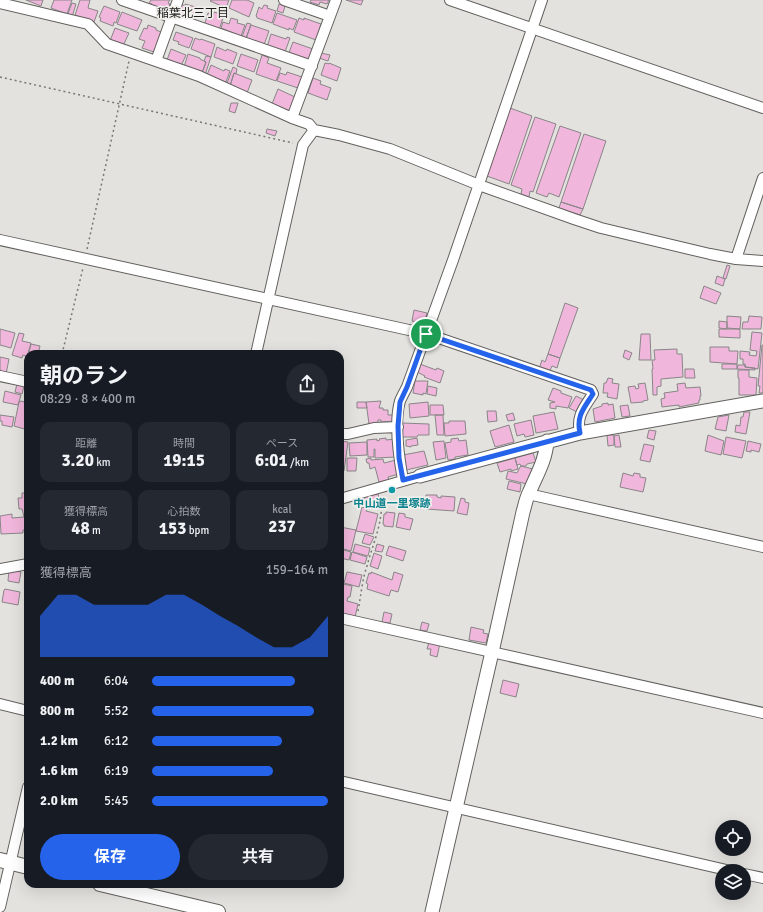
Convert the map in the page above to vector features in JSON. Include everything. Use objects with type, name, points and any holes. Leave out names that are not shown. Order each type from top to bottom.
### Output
[{"type":"main road","points":[[5,862],[24,866]]},
{"type":"main road","points":[[117,888],[218,912]]},
{"type":"street","points":[[122,0],[312,66]]},
{"type":"street","points":[[156,61],[178,0]]},
{"type":"street","points":[[284,0],[330,16]]},
{"type":"street","points":[[292,118],[336,0]]},
{"type":"street","points":[[450,0],[763,108]]},
{"type":"street","points":[[403,480],[399,458],[398,426],[400,402],[407,387],[479,184],[542,0]]},
{"type":"street","points":[[0,3],[17,3],[88,24],[107,44],[199,76],[292,118],[309,124],[314,130],[339,135],[390,150],[574,219],[601,228],[710,254],[736,259],[763,261]]},
{"type":"street","points":[[257,350],[302,145],[314,130]]},
{"type":"street","points":[[736,259],[763,178]]},
{"type":"street","points":[[0,240],[426,334],[591,390],[593,394],[579,416],[578,426],[580,433]]},
{"type":"street","points":[[0,377],[24,381]]},
{"type":"street","points":[[344,498],[403,480],[580,433],[763,400]]},
{"type":"street","points":[[344,434],[374,428],[398,426]]},
{"type":"street","points":[[432,912],[528,494],[536,480],[546,452],[547,441]]},
{"type":"street","points":[[528,494],[763,547]]},
{"type":"street","points":[[0,569],[24,565]]},
{"type":"street","points":[[344,619],[763,714]]},
{"type":"street","points":[[0,704],[24,710]]},
{"type":"street","points":[[344,782],[715,867]]},
{"type":"street","points":[[0,907],[5,862],[24,800]]},
{"type":"street","points":[[751,875],[763,878]]},
{"type":"path","points":[[63,350],[85,259],[131,52]]},
{"type":"path","points":[[0,77],[302,145]]},
{"type":"path","points":[[356,622],[363,591],[366,567],[378,531],[382,510],[380,488]]},
{"type":"building","points":[[26,0],[43,0],[41,6]]},
{"type":"building","points":[[54,0],[72,0],[67,14],[51,8]]},
{"type":"building","points":[[80,0],[90,0],[88,8],[98,11],[94,22],[75,15]]},
{"type":"building","points":[[151,0],[170,0],[168,3],[170,4],[165,12],[151,7],[152,4],[149,3]]},
{"type":"building","points":[[229,0],[226,8],[210,1]]},
{"type":"building","points":[[232,0],[247,0],[254,3],[249,17],[229,8]]},
{"type":"building","points":[[311,0],[329,0],[327,4],[320,2],[319,5],[310,2]]},
{"type":"building","points":[[346,0],[363,0],[361,5]]},
{"type":"building","points":[[72,3],[76,4],[72,17],[67,16]]},
{"type":"building","points":[[181,4],[199,8],[194,21],[178,14]]},
{"type":"building","points":[[279,4],[285,6],[283,13],[277,11]]},
{"type":"building","points":[[264,5],[268,6],[267,8],[276,11],[272,23],[257,18],[256,16],[259,7],[262,9]]},
{"type":"building","points":[[104,6],[120,12],[116,23],[114,22],[113,26],[100,21],[101,18],[99,17]]},
{"type":"building","points":[[122,12],[142,20],[137,31],[117,24]]},
{"type":"building","points":[[214,12],[224,15],[219,30],[204,26],[208,13],[213,15]]},
{"type":"building","points":[[277,13],[297,20],[293,30],[273,24]]},
{"type":"building","points":[[231,18],[238,20],[237,23],[245,25],[241,36],[221,28],[223,22],[229,24]]},
{"type":"building","points":[[299,18],[304,20],[304,18],[321,24],[316,40],[294,32]]},
{"type":"building","points":[[247,23],[251,24],[246,39],[242,37]]},
{"type":"building","points":[[148,25],[161,32],[154,52],[142,48],[145,41],[139,39],[144,28],[147,29]]},
{"type":"building","points":[[251,25],[269,31],[264,45],[246,38]]},
{"type":"building","points":[[115,28],[129,33],[123,46],[110,41]]},
{"type":"building","points":[[176,32],[193,38],[189,48],[178,44],[179,42],[173,40]]},
{"type":"building","points":[[271,34],[286,39],[287,37],[290,38],[285,52],[267,47]]},
{"type":"building","points":[[195,38],[215,44],[211,57],[191,49]]},
{"type":"building","points":[[293,42],[313,49],[309,59],[305,61],[288,55]]},
{"type":"building","points":[[217,47],[226,51],[227,49],[237,53],[233,64],[214,57]]},
{"type":"building","points":[[171,49],[186,55],[181,66],[167,60]]},
{"type":"building","points":[[321,53],[330,55],[328,61],[319,58]]},
{"type":"building","points":[[188,54],[200,58],[206,62],[202,73],[184,67]]},
{"type":"building","points":[[241,54],[258,60],[254,72],[237,66]]},
{"type":"building","points":[[262,55],[269,58],[267,63],[281,68],[276,81],[256,74]]},
{"type":"building","points":[[206,56],[211,57],[205,75],[202,73],[206,62],[204,61]]},
{"type":"building","points":[[325,63],[341,68],[337,81],[321,75]]},
{"type":"building","points":[[211,65],[224,71],[225,69],[230,71],[226,82],[207,75]]},
{"type":"building","points":[[233,67],[237,69],[236,74],[234,73],[230,86],[226,86]]},
{"type":"building","points":[[287,72],[302,77],[298,88],[277,81],[280,73],[286,75]]},
{"type":"building","points":[[234,73],[252,80],[247,93],[230,86]]},
{"type":"building","points":[[313,78],[321,81],[320,84],[331,88],[327,100],[308,93]]},
{"type":"building","points":[[278,89],[295,97],[290,111],[272,104]]},
{"type":"building","points":[[231,103],[238,103],[235,113],[229,111]]},
{"type":"building","points":[[510,108],[532,116],[509,184],[487,176]]},
{"type":"building","points":[[535,117],[556,124],[533,192],[530,191],[529,197],[521,194],[522,189],[511,185]]},
{"type":"building","points":[[560,126],[581,133],[559,197],[549,193],[547,197],[536,193]]},
{"type":"building","points":[[267,129],[277,131],[275,136],[266,133]]},
{"type":"building","points":[[584,134],[606,141],[583,209],[561,202]]},
{"type":"building","points":[[561,202],[583,209],[580,215],[559,208]]},
{"type":"building","points":[[727,265],[730,266],[726,279],[723,278]]},
{"type":"building","points":[[717,276],[725,279],[723,286],[715,283]]},
{"type":"building","points":[[704,286],[721,293],[716,304],[700,298]]},
{"type":"building","points":[[565,303],[578,308],[560,358],[548,354]]},
{"type":"building","points":[[414,310],[427,313],[424,324],[412,321]]},
{"type":"building","points":[[727,316],[741,317],[740,329],[727,328]]},
{"type":"building","points":[[749,316],[762,317],[761,329],[742,329],[743,322],[748,322]]},
{"type":"building","points":[[719,321],[727,322],[727,329],[719,328]]},
{"type":"building","points":[[0,329],[15,333],[11,348],[0,345]]},
{"type":"building","points":[[719,329],[740,329],[740,338],[719,337]]},
{"type":"building","points":[[752,332],[762,333],[758,369],[745,367],[745,364],[743,364],[743,359],[740,359],[740,351],[750,352],[749,355],[756,356],[757,351],[750,350]]},
{"type":"building","points":[[19,333],[24,334],[22,341],[31,343],[29,350],[24,350],[24,356],[22,358],[12,355]]},
{"type":"building","points":[[641,334],[650,334],[651,360],[639,360]]},
{"type":"building","points":[[31,344],[40,346],[39,350],[30,350]]},
{"type":"building","points":[[762,345],[763,393],[759,393],[760,386],[758,386]]},
{"type":"building","points":[[710,347],[729,347],[729,351],[738,351],[737,364],[710,362]]},
{"type":"building","points":[[677,349],[677,354],[682,354],[683,377],[661,379],[661,386],[657,387],[657,395],[653,395],[652,360],[655,360],[654,350]]},
{"type":"building","points":[[625,350],[632,353],[629,360],[623,357]]},
{"type":"building","points":[[548,354],[560,358],[557,368],[552,366],[549,373],[539,369],[542,360],[545,362]]},
{"type":"building","points":[[0,357],[9,359],[6,374],[0,373]]},
{"type":"building","points":[[420,364],[436,370],[437,368],[444,371],[440,383],[424,377],[425,376],[417,372]]},
{"type":"building","points":[[722,364],[737,364],[737,369],[722,369]]},
{"type":"building","points":[[738,365],[745,365],[745,367],[755,368],[755,370],[737,369]]},
{"type":"building","points":[[685,369],[694,369],[695,378],[685,378]]},
{"type":"building","points":[[738,370],[749,370],[749,377],[757,378],[756,395],[739,395]]},
{"type":"building","points":[[608,378],[613,379],[612,383],[619,384],[617,399],[607,397],[608,393],[603,393],[604,383],[606,383]]},
{"type":"building","points":[[415,381],[428,381],[426,394],[423,393],[423,395],[413,393]]},
{"type":"building","points":[[645,383],[648,400],[631,403],[628,387],[635,386],[636,389],[639,388],[638,384]]},
{"type":"building","points":[[685,383],[686,388],[700,387],[701,396],[699,403],[679,407],[679,405],[662,407],[661,399],[665,398],[664,393],[678,391],[677,384]]},
{"type":"building","points":[[17,384],[24,386],[22,394],[15,392]]},
{"type":"building","points":[[428,386],[437,388],[436,396],[427,394]]},
{"type":"building","points":[[553,388],[572,397],[568,408],[556,406],[556,409],[550,408],[550,403],[555,402],[548,400]]},
{"type":"building","points":[[5,391],[21,395],[18,405],[3,402]]},
{"type":"building","points":[[576,396],[586,401],[579,413],[569,408]]},
{"type":"building","points":[[381,401],[379,408],[388,410],[388,415],[395,415],[396,421],[381,422],[381,420],[378,420],[378,423],[369,424],[366,402]]},
{"type":"building","points":[[19,402],[24,402],[24,429],[14,426]]},
{"type":"building","points":[[357,402],[366,402],[367,408],[357,408]]},
{"type":"building","points":[[428,402],[429,416],[410,418],[409,404]]},
{"type":"building","points":[[608,403],[608,405],[613,404],[615,418],[595,422],[593,409],[602,406],[602,404]]},
{"type":"building","points":[[430,405],[443,405],[444,415],[430,415]]},
{"type":"building","points":[[628,405],[630,416],[622,417],[620,406]]},
{"type":"building","points":[[487,411],[496,411],[497,421],[488,422]]},
{"type":"building","points":[[554,412],[558,429],[536,433],[533,416]]},
{"type":"building","points":[[744,412],[750,412],[746,434],[735,432],[736,425],[740,426],[741,417],[743,417]]},
{"type":"building","points":[[513,413],[515,420],[508,421],[506,415]]},
{"type":"building","points":[[0,415],[14,417],[12,427],[2,425]]},
{"type":"building","points":[[435,415],[443,415],[444,435],[437,435]]},
{"type":"building","points":[[729,415],[726,431],[715,429],[718,417]]},
{"type":"building","points":[[531,420],[534,435],[525,437],[524,434],[517,436],[514,424]]},
{"type":"building","points":[[449,421],[465,421],[466,434],[445,436],[444,423],[449,423]]},
{"type":"building","points":[[402,423],[429,424],[429,435],[402,437]]},
{"type":"building","points":[[509,425],[514,442],[495,447],[490,431]]},
{"type":"building","points":[[649,430],[656,431],[654,440],[647,438]]},
{"type":"building","points":[[607,435],[614,435],[614,445],[608,446]]},
{"type":"building","points":[[619,435],[621,447],[615,447],[614,436]]},
{"type":"building","points":[[708,435],[724,441],[721,455],[705,451]]},
{"type":"building","points":[[726,437],[746,441],[742,458],[723,454]]},
{"type":"building","points":[[386,438],[386,440],[395,439],[396,457],[375,458],[374,449],[374,457],[368,457],[367,440],[377,439],[377,441],[380,440],[379,439]]},
{"type":"building","points":[[417,438],[418,445],[411,447],[406,446],[406,440]]},
{"type":"building","points":[[458,438],[459,441],[466,440],[468,455],[455,457],[455,459],[448,460],[445,443],[451,442],[451,439]]},
{"type":"building","points":[[444,441],[446,458],[436,460],[433,442]]},
{"type":"building","points":[[748,441],[761,444],[759,452],[751,450],[751,452],[746,451]]},
{"type":"building","points":[[344,442],[348,442],[344,471]]},
{"type":"building","points":[[367,442],[367,455],[350,456],[349,443]]},
{"type":"building","points":[[644,444],[654,446],[650,462],[640,460]]},
{"type":"building","points":[[424,451],[428,465],[406,470],[403,455]]},
{"type":"building","points":[[533,453],[536,462],[527,464],[526,466],[521,466],[520,464],[517,465],[515,458]]},
{"type":"building","points":[[347,458],[357,458],[356,471],[347,471]]},
{"type":"building","points":[[371,458],[371,460],[383,459],[384,463],[396,460],[399,474],[388,477],[389,480],[379,482],[375,467],[370,469],[369,463],[367,463],[366,459]]},
{"type":"building","points":[[515,458],[518,469],[500,472],[497,463]]},
{"type":"building","points":[[521,466],[533,469],[532,476],[529,476],[527,484],[506,479],[508,471],[517,473]]},
{"type":"building","points":[[623,473],[633,476],[634,473],[640,474],[640,477],[646,478],[643,492],[620,487]]},
{"type":"building","points":[[509,481],[521,484],[520,492],[507,489]]},
{"type":"building","points":[[22,493],[24,493],[24,517],[22,509],[19,509],[18,498],[22,498]]},
{"type":"building","points":[[378,494],[380,503],[365,505],[364,496]]},
{"type":"building","points":[[426,495],[437,495],[437,497],[441,498],[441,496],[455,497],[454,511],[426,509]]},
{"type":"building","points":[[461,498],[465,499],[465,502],[469,503],[467,515],[457,513]]},
{"type":"building","points":[[362,507],[367,509],[366,511],[378,514],[373,534],[356,531]]},
{"type":"building","points":[[386,512],[395,513],[393,527],[384,526],[383,524],[384,514],[386,514]]},
{"type":"building","points":[[399,513],[405,514],[405,517],[413,519],[410,530],[396,527]]},
{"type":"building","points":[[12,514],[12,518],[24,517],[23,533],[1,534],[0,516]]},
{"type":"building","points":[[344,528],[356,530],[351,551],[344,549]]},
{"type":"building","points":[[365,534],[374,537],[370,545],[362,543]]},
{"type":"building","points":[[355,544],[370,548],[368,556],[353,552]]},
{"type":"building","points":[[377,544],[384,546],[382,552],[375,551]]},
{"type":"building","points":[[389,546],[406,551],[403,561],[386,555]]},
{"type":"building","points":[[344,550],[351,552],[349,560],[344,559]]},
{"type":"building","points":[[352,552],[367,557],[365,564],[350,560]]},
{"type":"building","points":[[374,553],[382,556],[378,569],[370,566]]},
{"type":"building","points":[[9,570],[21,572],[19,583],[8,581]]},
{"type":"building","points":[[347,572],[362,575],[359,587],[344,583]]},
{"type":"building","points":[[371,572],[392,580],[394,572],[403,575],[398,592],[391,590],[389,596],[367,589],[368,584],[366,583],[369,573],[371,574]]},
{"type":"building","points":[[344,584],[352,586],[350,597],[348,597],[347,601],[358,604],[355,617],[344,614]]},
{"type":"building","points":[[5,589],[20,592],[18,605],[2,602]]},
{"type":"building","points":[[384,612],[392,614],[390,623],[382,622]]},
{"type":"building","points":[[422,622],[429,624],[427,631],[420,630]]},
{"type":"building","points":[[471,627],[484,630],[483,633],[488,634],[486,643],[469,640]]},
{"type":"building","points":[[429,642],[440,643],[437,657],[430,655],[431,649],[427,649]]},
{"type":"building","points":[[503,680],[519,684],[516,697],[500,693]]},
{"type":"place","name":"中山道一里塚跡","points":[[392,490]]},
{"type":"district","name":"稲葉北三丁目","points":[[193,13]]},
{"type":"route","points":[[426,334],[591,390],[593,394],[579,416],[578,426],[580,433],[403,480],[399,458],[398,426],[400,402],[426,334]]}]
